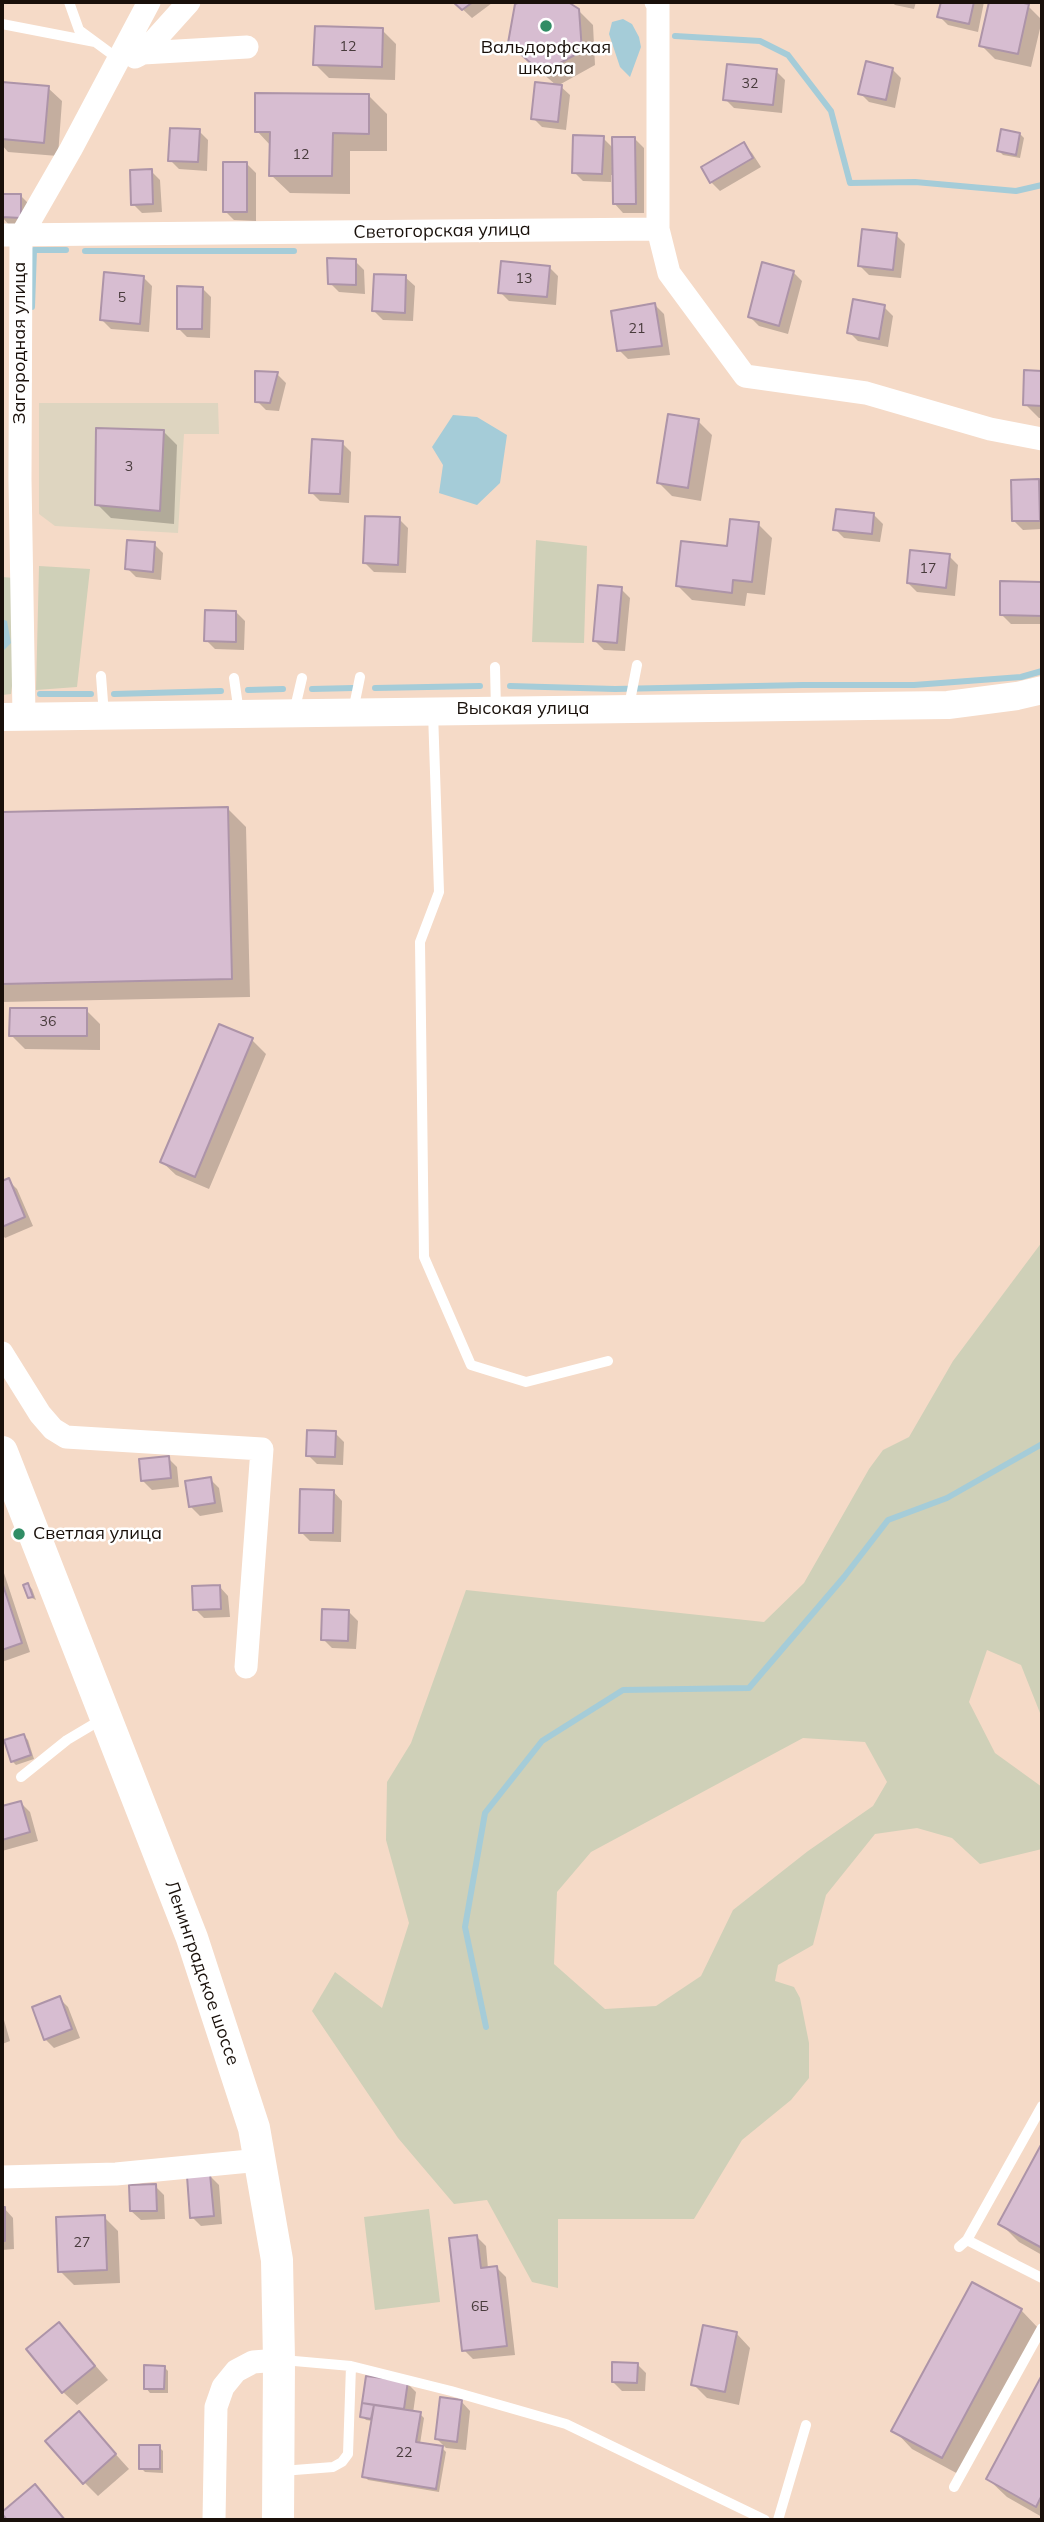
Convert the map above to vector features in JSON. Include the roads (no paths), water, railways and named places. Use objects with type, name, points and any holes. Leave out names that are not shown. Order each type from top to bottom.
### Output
[{"type":"main road","name":"Ленинградское шоссе","points":[[5,1473],[106,1717],[196,1951],[232,2054],[254,2128],[277,2260],[278,2520]]},
{"type":"street","name":"Загородная улица","points":[[13,716],[20,479],[11,235],[71,149],[149,2]]},
{"type":"street","points":[[142,53],[189,2]]},
{"type":"street","points":[[657,3],[658,229],[669,273],[745,376],[866,393],[990,429],[1042,439]]},
{"type":"street","points":[[115,63],[142,53],[247,47]]},
{"type":"street","name":"Светогорская улица","points":[[11,235],[658,229]]},
{"type":"street","name":"Высокая улица","points":[[13,716],[496,710],[630,704],[948,705],[1042,690]]},
{"type":"street","points":[[2,1353],[40,1414],[52,1429],[66,1437],[262,1450],[246,1667]]},
{"type":"street","points":[[2,2177],[116,2174],[260,2160]]},
{"type":"street","points":[[214,2520],[216,2407],[223,2387],[236,2371],[253,2362],[279,2360]]},
{"type":"lane","points":[[69,2],[79,30],[115,63]]},
{"type":"lane","points":[[2,24],[95,42]]},
{"type":"lane","points":[[630,704],[637,664]]},
{"type":"lane","points":[[495,667],[496,710]]},
{"type":"lane","points":[[101,676],[104,715]]},
{"type":"lane","points":[[353,711],[360,677]]},
{"type":"lane","points":[[234,678],[239,713]]},
{"type":"lane","points":[[294,712],[302,678]]},
{"type":"lane","points":[[433,710],[439,892],[420,942],[424,1257],[471,1365],[526,1382],[608,1361]]},
{"type":"lane","points":[[21,1777],[67,1740],[106,1717]]},
{"type":"lane","points":[[1042,2106],[963,2244],[1042,2278]]},
{"type":"lane","points":[[954,2487],[1042,2328]]},
{"type":"lane","points":[[279,2360],[351,2366],[451,2390],[565,2424],[765,2520]]},
{"type":"lane","points":[[279,2472],[333,2467],[342,2462],[348,2454],[351,2366]]},
{"type":"lane","points":[[778,2520],[806,2426]]},
{"type":"water","points":[[623,19],[632,24],[641,47],[630,77],[620,67],[609,34],[612,22]]},
{"type":"water","points":[[453,415],[477,417],[507,435],[500,483],[477,505],[439,493],[443,465],[432,447]]},
{"type":"water","points":[[2,619],[7,621],[11,643],[2,652]]},
{"type":"waterway","points":[[675,36],[760,41],[788,55],[831,111],[850,183],[915,182],[1016,191],[1042,185]]},
{"type":"waterway","points":[[32,307],[34,250],[66,250]]},
{"type":"waterway","points":[[85,251],[294,251]]},
{"type":"waterway","points":[[510,686],[615,689],[914,685],[1021,677],[1042,671]]},
{"type":"waterway","points":[[375,688],[480,686]]},
{"type":"waterway","points":[[312,689],[353,688]]},
{"type":"waterway","points":[[248,690],[283,689]]},
{"type":"waterway","points":[[114,694],[221,691]]},
{"type":"waterway","points":[[40,694],[91,694]]},
{"type":"waterway","points":[[486,2027],[465,1927],[485,1813],[542,1741],[623,1690],[749,1688],[844,1577],[888,1520],[947,1498],[1042,1444]]},
{"type":"place","name":"Вальдорфская школа","points":[[546,26]]},
{"type":"place","name":"Светлая улица","points":[[19,1534]]}]
